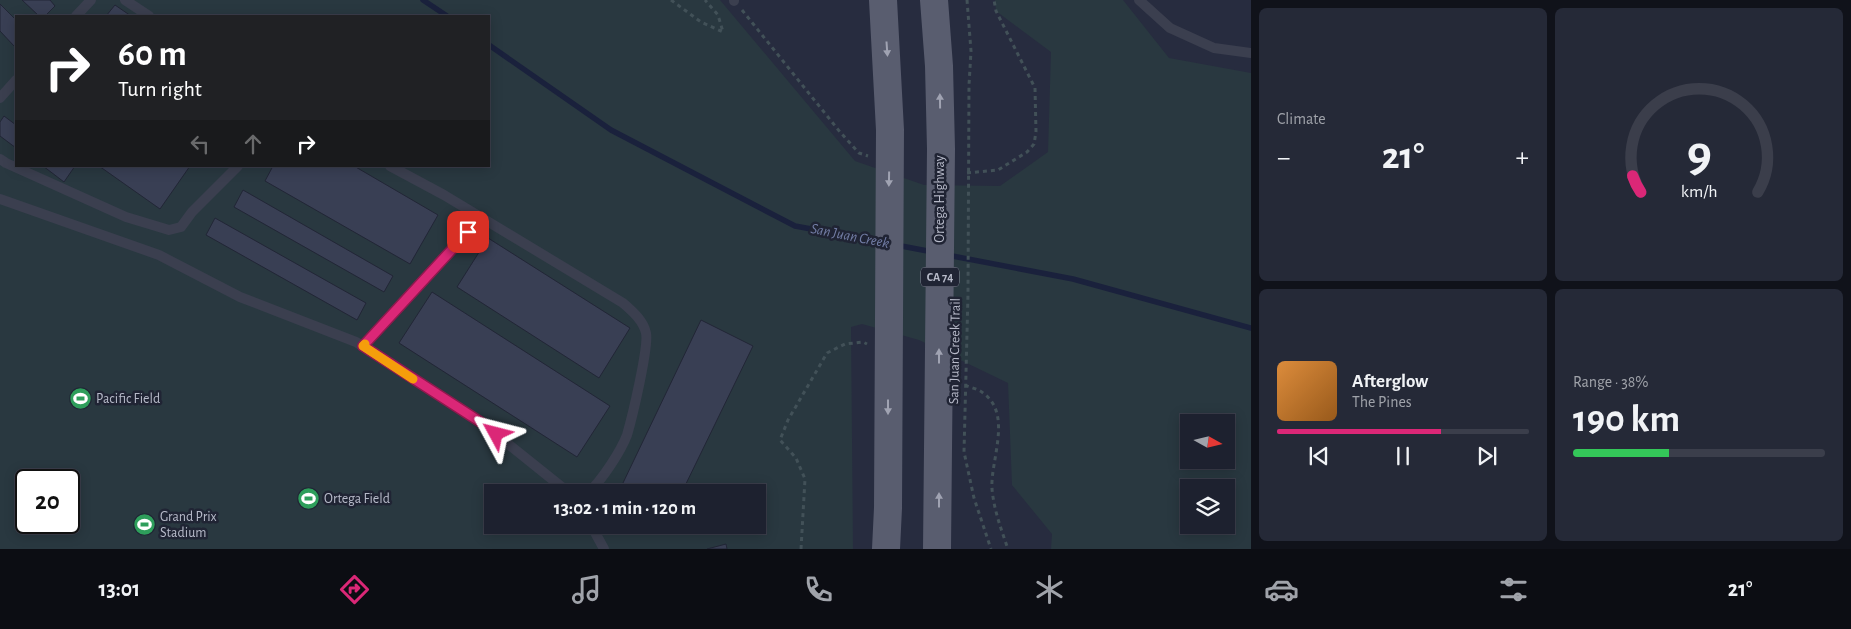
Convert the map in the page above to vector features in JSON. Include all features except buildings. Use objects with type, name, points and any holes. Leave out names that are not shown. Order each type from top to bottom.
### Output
[{"type":"main road","points":[[883,0],[890,130],[888,508],[886,549]]},
{"type":"main road","name":"Ortega Highway","points":[[934,0],[939,66],[941,149],[938,549]]},
{"type":"lane","points":[[77,15],[91,0]]},
{"type":"lane","points":[[125,0],[148,15]]},
{"type":"lane","points":[[1139,0],[1170,28],[1214,48],[1251,53]]},
{"type":"lane","points":[[0,98],[15,81]]},
{"type":"lane","points":[[0,159],[126,217],[169,230],[181,228],[192,212],[237,167]]},
{"type":"lane","points":[[392,167],[623,303],[639,318],[646,334],[644,360],[626,436],[598,484]]},
{"type":"lane","points":[[0,199],[159,255],[240,297],[356,342],[482,423],[558,484]]},
{"type":"lane","points":[[363,346],[481,218]]},
{"type":"lane","points":[[596,534],[604,549]]},
{"type":"path","points":[[671,0],[701,22],[723,32],[718,15],[705,0]]},
{"type":"path","name":"San Juan Creek Trail","points":[[967,0],[972,51],[969,85],[964,452],[974,498],[991,549]]},
{"type":"path","points":[[994,0],[996,11],[1035,88]]},
{"type":"shaded area","points":[[0,0],[720,0],[855,161],[924,185],[1000,186],[1048,152],[1051,52],[996,11],[995,0],[1123,0],[1169,58],[1251,73],[1251,549],[1051,549],[1052,534],[1012,485],[1008,383],[919,340],[862,324],[851,327],[853,549],[0,549]]},
{"type":"waterway","name":"San Juan Creek","points":[[423,0],[446,15]]},
{"type":"waterway","name":"San Juan Creek","points":[[490,46],[611,130],[795,226],[882,242]]},
{"type":"waterway","name":"San Juan Creek","points":[[896,245],[933,252]]},
{"type":"waterway","name":"San Juan Creek","points":[[947,255],[1073,279],[1251,328]]},
{"type":"slow traffic","points":[[365,344],[363,346],[413,379]]},
{"type":"place","name":"Pacific Field","points":[[80,399]]},
{"type":"place","name":"Ortega Field","points":[[308,499]]},
{"type":"place","name":"Grand Prix Stadium","points":[[144,525]]},
{"type":"route","points":[[468,232],[363,346],[496,434]]}]
